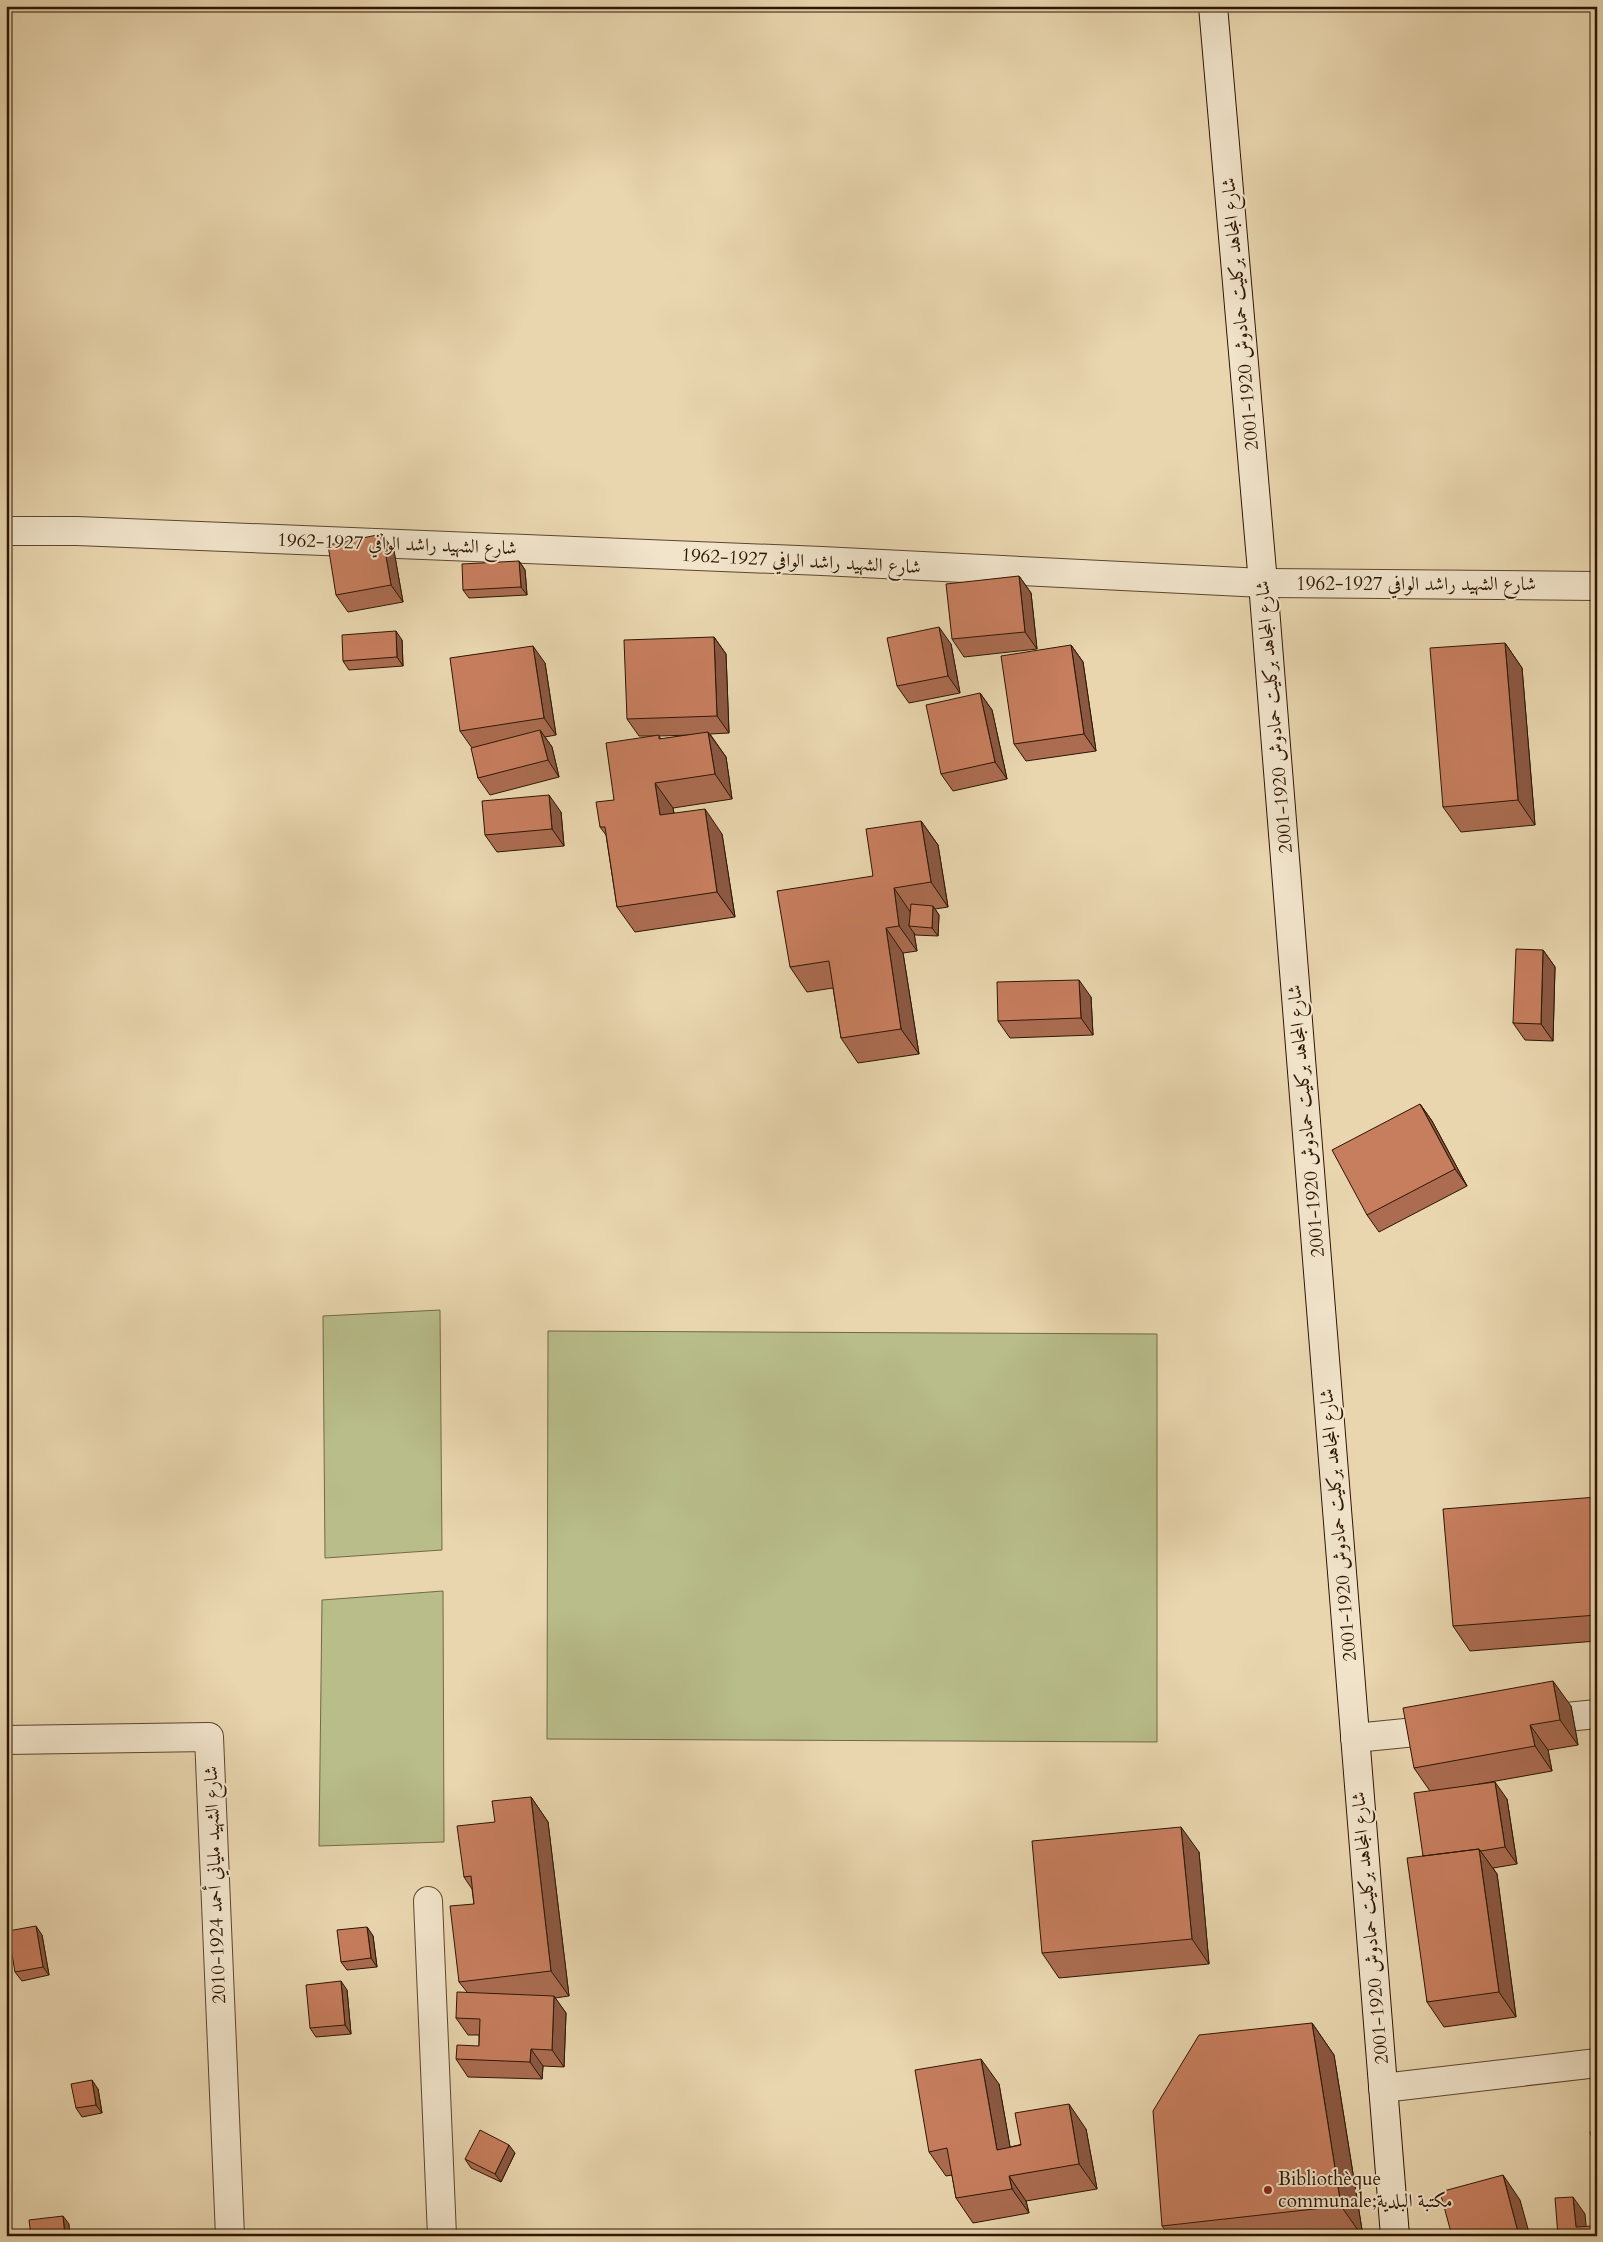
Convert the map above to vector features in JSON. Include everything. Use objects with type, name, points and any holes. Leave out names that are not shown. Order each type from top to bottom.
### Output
[{"type":"street","name":"شارع المجاهد بركليت حمادوش 1920-2001","points":[[1214,6],[1263,583],[1394,2236]]},
{"type":"street","name":"شارع الشهيد راشد الوافي 1927-1962","points":[[6,530],[77,531],[812,560],[1263,583],[1597,586]]},
{"type":"street","points":[[1510,1722],[1597,1714]]},
{"type":"street","points":[[1355,1738],[1471,1726]]},
{"type":"street","name":"شارع الشهيد ملياني أحمد 1924-2010","points":[[6,1740],[209,1737],[230,2236]]},
{"type":"street","points":[[428,1901],[442,2236]]},
{"type":"street","points":[[1383,2088],[1597,2063]]},
{"type":"green space","points":[[440,1310],[442,1550],[325,1558],[323,1316]]},
{"type":"green space","points":[[548,1331],[1157,1334],[1157,1742],[547,1739]]},
{"type":"green space","points":[[443,1591],[444,1842],[319,1846],[322,1600]]},
{"type":"building","points":[[382,534],[391,585],[336,595],[328,545]]},
{"type":"building","points":[[519,561],[521,587],[463,590],[462,564]]},
{"type":"building","points":[[1019,576],[1025,632],[952,639],[946,584]]},
{"type":"building","points":[[939,627],[948,676],[897,686],[887,638]]},
{"type":"building","points":[[396,631],[397,657],[343,661],[342,635]]},
{"type":"building","points":[[714,637],[717,716],[627,719],[624,640]]},
{"type":"building","points":[[1505,643],[1518,800],[1443,807],[1430,648]]},
{"type":"building","points":[[1071,645],[1084,734],[1014,744],[1001,656]]},
{"type":"building","points":[[533,646],[544,718],[460,731],[450,658]]},
{"type":"building","points":[[980,693],[995,762],[941,774],[926,705]]},
{"type":"building","points":[[540,730],[548,760],[478,778],[471,748]]},
{"type":"building","points":[[708,732],[715,774],[655,783],[660,815],[705,809],[717,892],[617,907],[605,827],[600,827],[596,802],[614,800],[606,743],[659,735],[659,739]]},
{"type":"building","points":[[549,795],[552,829],[485,835],[482,801]]},
{"type":"building","points":[[921,821],[931,882],[894,888],[899,926],[886,928],[901,1029],[841,1038],[829,961],[790,967],[777,891],[873,876],[866,829]]},
{"type":"building","points":[[911,904],[933,906],[932,928],[909,926]]},
{"type":"building","points":[[1516,949],[1543,950],[1541,1024],[1513,1023]]},
{"type":"building","points":[[1079,980],[1081,1018],[998,1021],[997,982]]},
{"type":"building","points":[[1420,1104],[1455,1169],[1367,1215],[1332,1150]]},
{"type":"building","points":[[1597,1497],[1597,1615],[1453,1626],[1443,1509]]},
{"type":"building","points":[[1553,1681],[1560,1720],[1530,1725],[1535,1746],[1414,1768],[1403,1708]]},
{"type":"building","points":[[1495,1782],[1505,1847],[1423,1856],[1414,1793]]},
{"type":"building","points":[[531,1797],[551,1971],[459,1982],[450,1906],[474,1904],[471,1876],[464,1877],[457,1826],[495,1822],[492,1801]]},
{"type":"building","points":[[1181,1827],[1192,1939],[1042,1953],[1032,1841]]},
{"type":"building","points":[[1479,1849],[1499,1992],[1427,2002],[1407,1858]]},
{"type":"building","points":[[36,1926],[43,1967],[15,1972],[8,1931]]},
{"type":"building","points":[[367,1927],[371,1958],[341,1962],[337,1930]]},
{"type":"building","points":[[341,1981],[345,2025],[310,2028],[306,1985]]},
{"type":"building","points":[[457,1992],[554,1996],[552,2050],[531,2049],[530,2062],[456,2059],[457,2045],[479,2046],[480,2019],[456,2018]]},
{"type":"building","name":"Bibliothèque communale;مكتبة البلدية","points":[[1312,2023],[1341,2206],[1162,2226],[1153,2111],[1199,2035]]},
{"type":"building","points":[[981,2059],[997,2150],[1021,2145],[1015,2113],[1069,2104],[1079,2164],[1009,2176],[1012,2189],[956,2198],[947,2148],[929,2152],[915,2070]]},
{"type":"building","points":[[92,2080],[96,2105],[76,2108],[71,2084]]},
{"type":"building","points":[[480,2130],[509,2145],[495,2174],[465,2159]]},
{"type":"building","points":[[1597,2130],[1597,2156],[1590,2132]]},
{"type":"building","points":[[1503,2175],[1519,2236],[1452,2236],[1440,2192]]},
{"type":"building","points":[[1573,2197],[1576,2227],[1592,2226],[1593,2236],[1558,2236],[1555,2198]]},
{"type":"building","points":[[63,2216],[65,2236],[31,2236],[29,2220]]},
{"type":"place","name":"Bibliothèque communale;مكتبة البلدية","points":[[1268,2190]]}]
